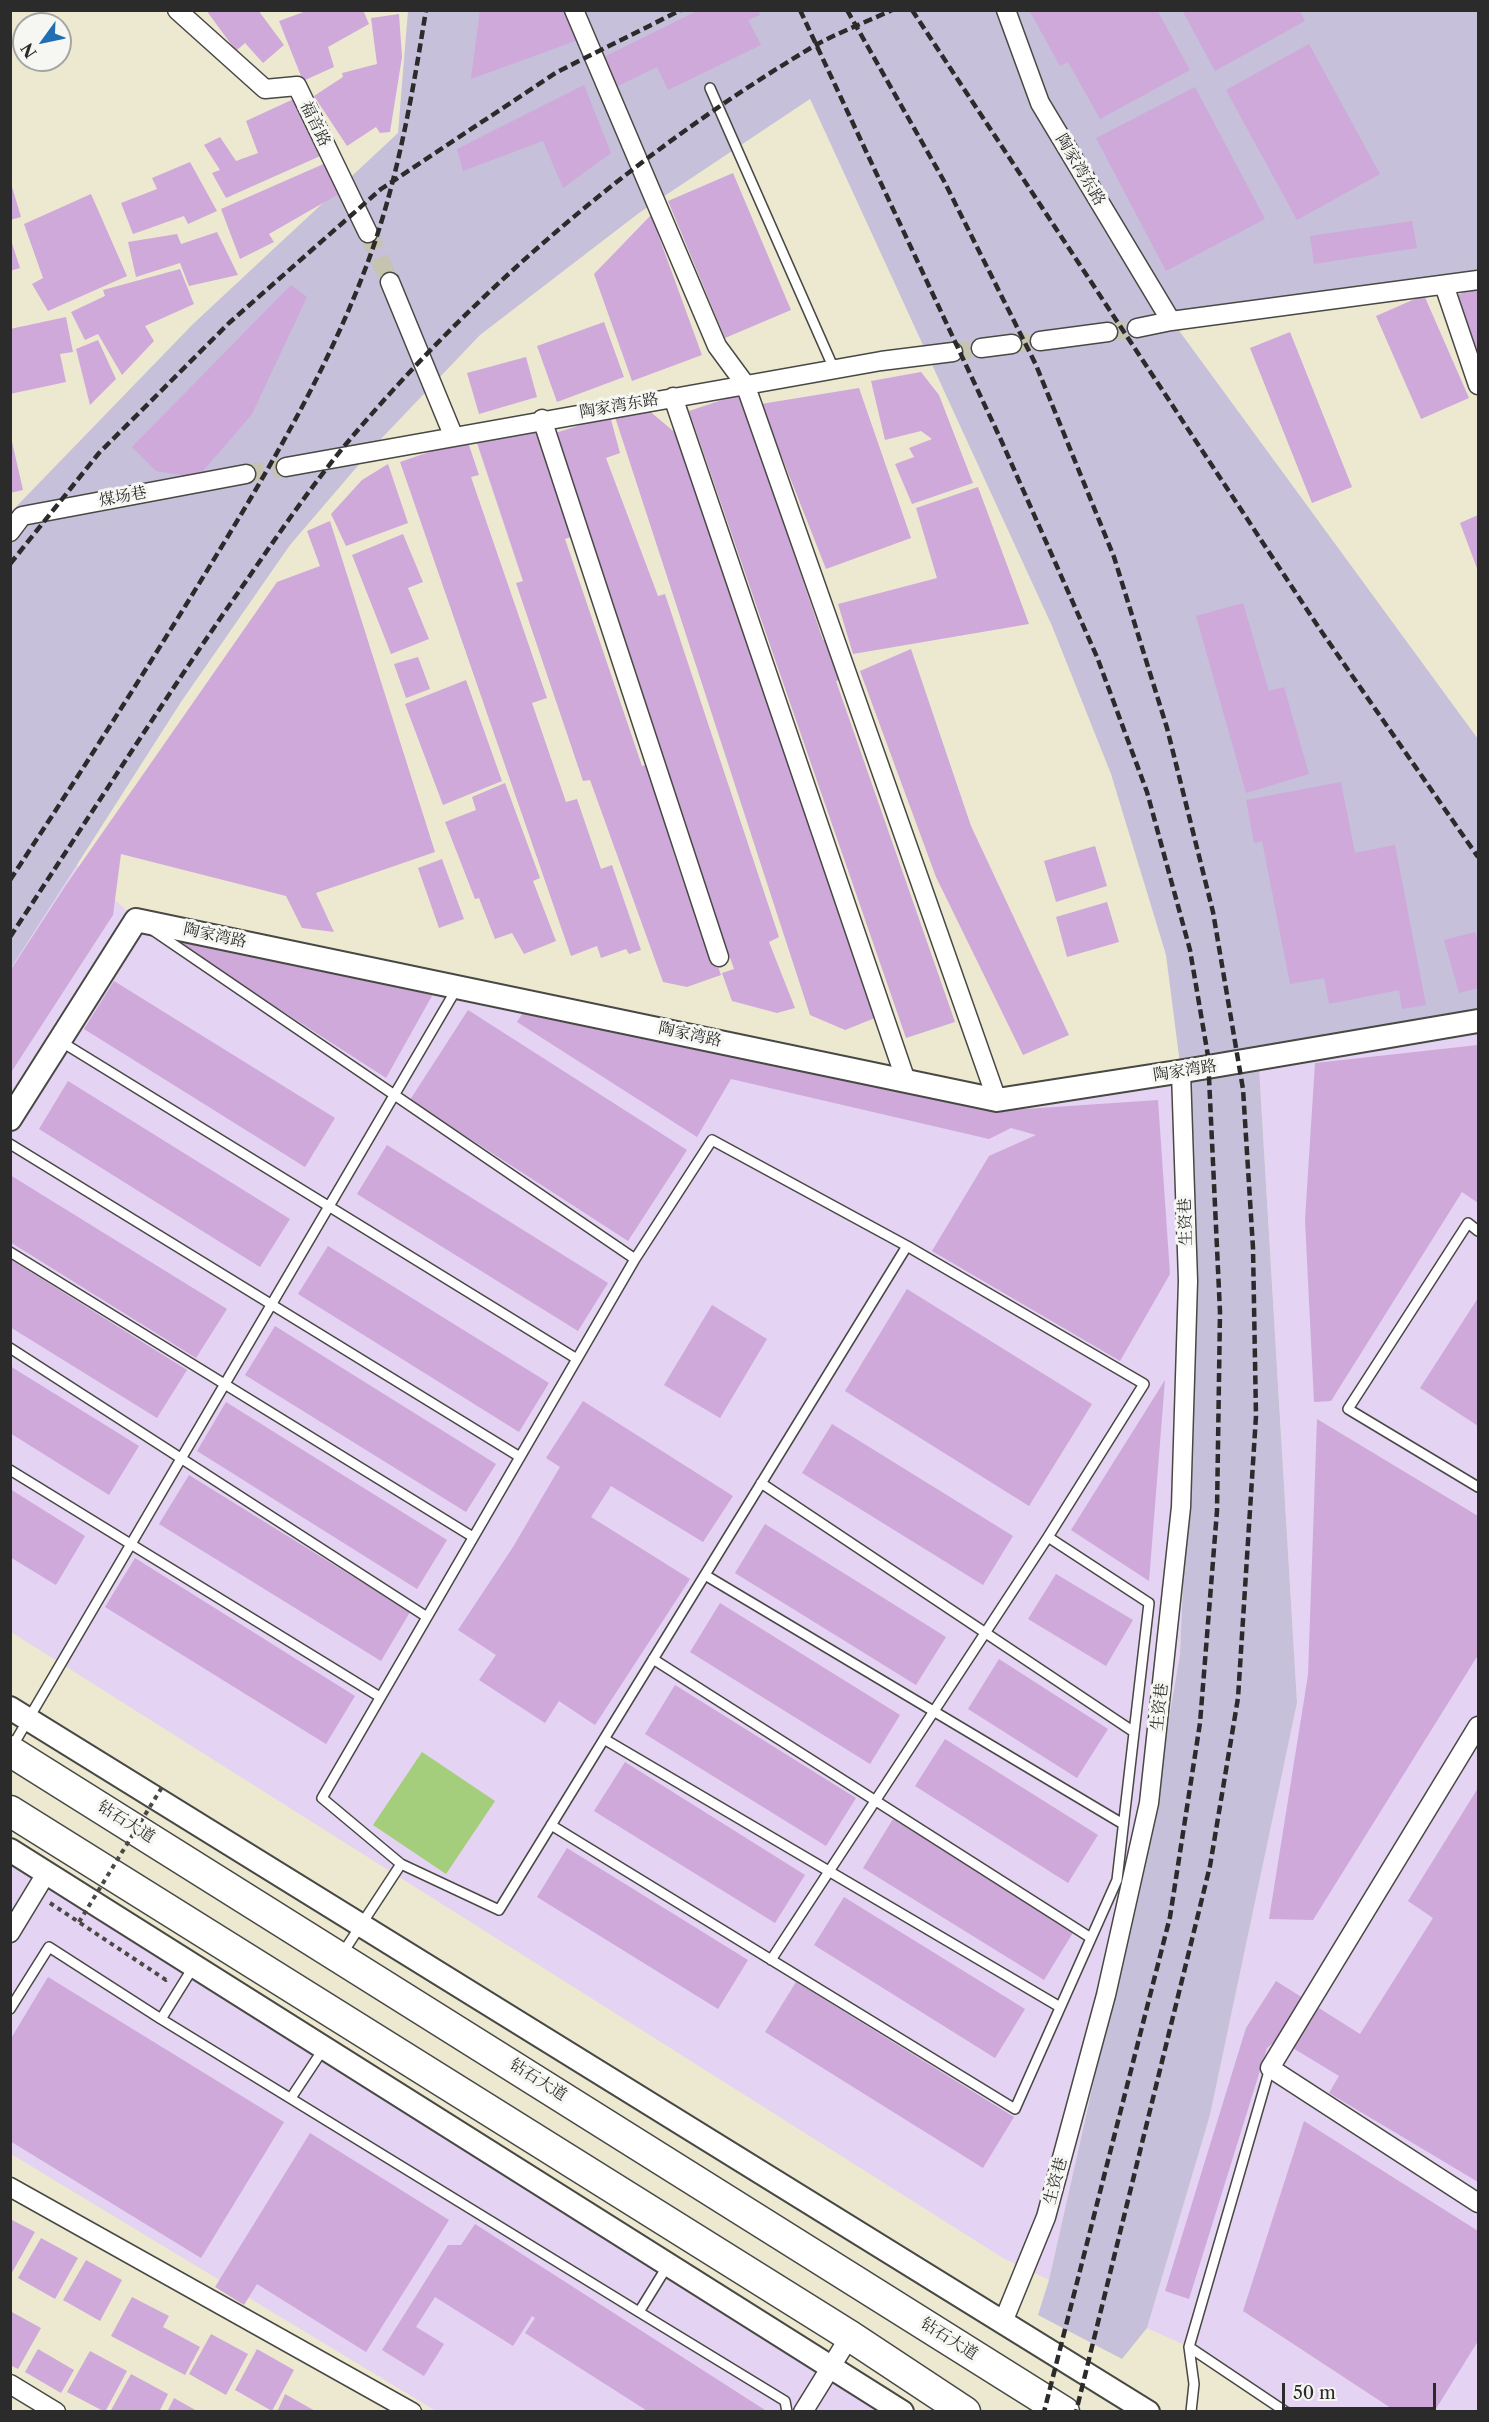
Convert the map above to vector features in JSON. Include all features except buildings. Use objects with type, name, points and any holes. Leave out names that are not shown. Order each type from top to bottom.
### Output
[{"type":"highway","name":"钻石大道","points":[[10,1750],[1064,2412]]},
{"type":"highway","points":[[10,1811],[850,2336],[965,2412]]},
{"type":"street","name":"福音路","points":[[177,10],[266,89],[297,86],[368,233]]},
{"type":"street","points":[[574,10],[717,346],[745,384],[997,1100]]},
{"type":"street","name":"陶家湾东路","points":[[1006,10],[1040,103],[1171,321]]},
{"type":"street","points":[[1137,328],[1171,321],[1479,280]]},
{"type":"street","points":[[390,282],[453,435]]},
{"type":"street","points":[[1444,285],[1479,385]]},
{"type":"street","points":[[1040,340],[1108,332]]},
{"type":"street","points":[[981,348],[1012,344]]},
{"type":"street","name":"陶家湾东路","points":[[286,466],[745,384],[953,352]]},
{"type":"street","points":[[673,397],[906,1081]]},
{"type":"street","points":[[543,419],[719,957]]},
{"type":"street","name":"煤场巷","points":[[10,532],[22,516],[245,474]]},
{"type":"street","points":[[10,1119],[136,920]]},
{"type":"street","name":"陶家湾路","points":[[136,920],[997,1100],[1181,1072],[1479,1021]]},
{"type":"street","name":"生资巷","points":[[1003,2322],[1046,2217],[1106,1995],[1149,1803],[1181,1507],[1188,1281],[1181,1072]]},
{"type":"street","points":[[19,1714],[1148,2412]]},
{"type":"street","points":[[1478,1730],[1270,2068],[1479,2203]]},
{"type":"street","points":[[10,1850],[902,2412]]},
{"type":"street","points":[[10,1933],[47,1872]]},
{"type":"street","points":[[293,2028],[312,1999]]},
{"type":"street","points":[[10,2187],[412,2412]]},
{"type":"street","points":[[803,2412],[850,2336]]},
{"type":"street","points":[[10,2384],[56,2412]]},
{"type":"lane","points":[[710,88],[834,369]]},
{"type":"lane","points":[[136,920],[635,1259]]},
{"type":"lane","points":[[10,1750],[19,1714],[131,1544],[269,1305],[458,987]]},
{"type":"lane","points":[[60,1041],[577,1359]]},
{"type":"lane","points":[[771,1960],[1048,1538],[1144,1384],[907,1246],[712,1140],[635,1259],[322,1798],[401,1864],[499,1910],[907,1246]]},
{"type":"lane","points":[[10,1144],[520,1458]]},
{"type":"lane","points":[[1479,1231],[1468,1224],[1348,1409],[1479,1487]]},
{"type":"lane","points":[[10,1252],[473,1537]]},
{"type":"lane","points":[[10,1348],[181,1456],[427,1617]]},
{"type":"lane","points":[[10,1470],[380,1697]]},
{"type":"lane","points":[[761,1483],[1134,1732]]},
{"type":"lane","points":[[551,1826],[1015,2109],[1117,1880],[1149,1603],[1048,1538]]},
{"type":"lane","points":[[705,1575],[1123,1824]]},
{"type":"lane","points":[[653,1659],[1091,1938]]},
{"type":"lane","points":[[604,1739],[1060,2007]]},
{"type":"lane","points":[[341,1956],[401,1864]]},
{"type":"lane","points":[[10,2008],[50,1947],[161,2019],[785,2401],[787,2412]]},
{"type":"lane","points":[[161,2019],[194,1965]]},
{"type":"lane","points":[[291,2098],[324,2048]]},
{"type":"lane","points":[[1191,2412],[1194,2384],[1189,2347],[1270,2068]]},
{"type":"lane","points":[[639,2312],[668,2265]]},
{"type":"lane","points":[[1189,2347],[1287,2412]]},
{"type":"path","points":[[79,1922],[164,1784]]},
{"type":"path","points":[[34,1893],[166,1980]]},
{"type":"shaded area","points":[[408,11],[1478,11],[1478,279],[1172,321],[1478,739],[1478,1030],[1259,1067],[1297,1703],[1210,2115],[1147,2328],[1122,2359],[1038,2315],[1049,2280],[1147,1845],[1180,1654],[1196,1269],[1190,1071],[1181,1072],[1166,955],[1111,774],[1052,626],[810,99],[639,213],[480,335],[380,440],[290,545],[181,702],[11,968],[11,512],[193,324],[398,133]]},
{"type":"shaded area","points":[[76,864],[137,920],[997,1100],[1190,1070],[1196,1269],[1180,1653],[1147,1845],[1049,2280],[1003,2258],[11,1632],[10,968]]},
{"type":"shaded area","points":[[1478,1030],[1478,2411],[1288,2411],[1189,2347],[1147,2328],[1210,2115],[1297,1703],[1259,1066]]},
{"type":"shaded area","points":[[10,1838],[879,2411],[436,2411],[11,2154]]},
{"type":"green space","points":[[422,1752],[495,1801],[446,1874],[373,1825]]},
{"type":"tunnel","points":[[368,233],[390,282]]},
{"type":"tunnel","points":[[1108,332],[1137,328]]},
{"type":"tunnel","points":[[1012,344],[1040,341]]},
{"type":"tunnel","points":[[953,352],[981,348]]},
{"type":"tunnel","points":[[246,474],[286,467]]},
{"type":"railway","points":[[10,880],[128,698],[221,548],[267,471],[330,351],[366,267],[395,173],[426,10]]},
{"type":"railway","points":[[10,564],[99,453],[229,323],[381,189],[557,72],[681,10]]},
{"type":"railway","points":[[800,10],[1001,440],[1097,657],[1147,792],[1190,950],[1208,1056],[1220,1312],[1217,1511],[1200,1723],[1170,1917],[1044,2412]]},
{"type":"railway","points":[[847,10],[944,181],[1036,365],[1114,557],[1167,728],[1213,912],[1243,1089],[1253,1248],[1256,1416],[1238,1698],[1210,1866],[1076,2412]]},
{"type":"railway","points":[[10,937],[171,691],[289,519],[339,452],[406,376],[512,271],[568,222],[685,130],[809,49],[892,10]]},
{"type":"railway","points":[[912,10],[1319,628],[1478,857]]}]
